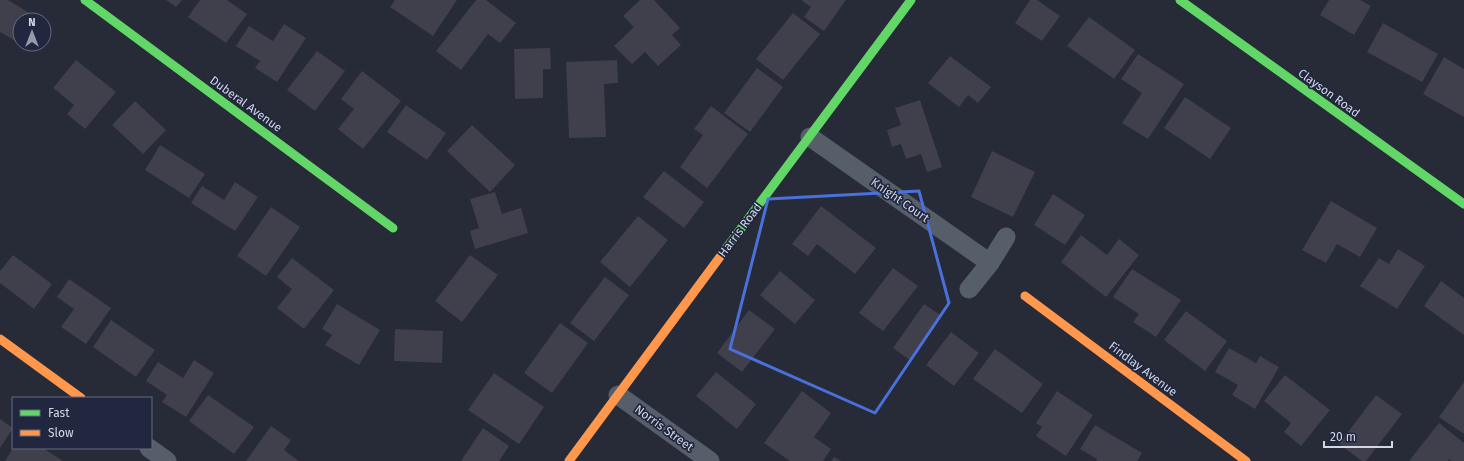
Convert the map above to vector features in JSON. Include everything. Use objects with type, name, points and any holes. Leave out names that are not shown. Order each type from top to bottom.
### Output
[{"type":"street","name":"Duberal Avenue","points":[[85,0],[393,228]]},
{"type":"street","name":"Harris Road","points":[[569,461],[911,0]]},
{"type":"street","name":"Clayson Road","points":[[1180,0],[1464,204]]},
{"type":"street","name":"Knight Court","points":[[810,137],[990,263]]},
{"type":"street","points":[[969,289],[990,263],[1006,238]]},
{"type":"street","name":"Findlay Avenue","points":[[1025,296],[1246,461]]},
{"type":"street","points":[[0,339],[80,397]]},
{"type":"street","name":"Norris Street","points":[[618,394],[710,461]]},
{"type":"street","points":[[150,449],[167,461]]},
{"type":"highlighted area","points":[[919,191],[949,303],[875,413],[730,349],[768,199]]},
{"type":"building","points":[[0,0],[8,0],[28,12],[12,12],[12,39],[0,32]]},
{"type":"building","points":[[166,0],[182,0],[176,7]]},
{"type":"building","points":[[200,0],[227,0],[247,14],[226,43],[188,17]]},
{"type":"building","points":[[395,0],[457,0],[433,36],[390,7]]},
{"type":"building","points":[[476,0],[486,0],[516,23],[500,43],[488,34],[461,70],[436,51]]},
{"type":"building","points":[[640,0],[654,0],[680,28],[672,35],[681,45],[658,66],[645,52],[632,64],[614,46],[634,27],[623,16]]},
{"type":"building","points":[[801,0],[846,0],[824,31],[804,17],[811,7]]},
{"type":"building","points":[[1030,0],[1037,0],[1060,16],[1042,41],[1015,23]]},
{"type":"building","points":[[1329,0],[1360,0],[1371,6],[1354,35],[1320,15]]},
{"type":"building","points":[[793,13],[820,34],[783,80],[756,59]]},
{"type":"building","points":[[1089,17],[1135,50],[1114,79],[1067,46]]},
{"type":"building","points":[[1383,23],[1438,54],[1422,82],[1367,52]]},
{"type":"building","points":[[284,24],[306,38],[277,82],[255,68],[260,61],[236,46],[249,26],[273,41]]},
{"type":"building","points":[[550,48],[551,69],[543,69],[543,98],[515,99],[514,49]]},
{"type":"building","points":[[317,51],[345,71],[315,111],[287,90]]},
{"type":"building","points":[[1138,54],[1184,84],[1148,139],[1122,123],[1142,93],[1121,79]]},
{"type":"building","points":[[950,56],[991,87],[978,103],[968,95],[959,107],[928,83]]},
{"type":"building","points":[[1444,57],[1464,69],[1464,117],[1423,94]]},
{"type":"building","points":[[76,60],[116,92],[85,129],[67,114],[74,105],[53,88]]},
{"type":"building","points":[[617,60],[618,83],[604,84],[606,137],[569,138],[566,62]]},
{"type":"building","points":[[757,68],[783,87],[750,132],[724,113]]},
{"type":"building","points":[[362,71],[401,101],[363,149],[338,129],[354,109],[341,99]]},
{"type":"building","points":[[1185,97],[1231,128],[1210,159],[1164,128]]},
{"type":"building","points":[[920,100],[942,167],[927,172],[921,154],[906,159],[901,144],[892,147],[887,130],[901,125],[895,108]]},
{"type":"building","points":[[135,101],[166,130],[143,154],[112,125]]},
{"type":"building","points":[[406,105],[446,133],[427,160],[387,132]]},
{"type":"building","points":[[711,106],[748,134],[707,188],[680,167],[703,135],[694,129]]},
{"type":"building","points":[[472,125],[515,165],[490,192],[447,151]]},
{"type":"building","points":[[160,145],[205,174],[189,198],[145,170]]},
{"type":"building","points":[[992,151],[1035,172],[1013,217],[971,197]]},
{"type":"building","points":[[664,171],[704,202],[684,228],[643,197]]},
{"type":"building","points":[[235,182],[258,197],[235,231],[191,203],[202,186],[224,200]]},
{"type":"building","points":[[495,192],[502,214],[521,208],[528,233],[475,249],[470,231],[479,228],[470,199]]},
{"type":"building","points":[[1053,194],[1085,215],[1065,245],[1034,225]]},
{"type":"building","points":[[1331,201],[1377,228],[1360,257],[1337,244],[1326,263],[1302,250]]},
{"type":"building","points":[[821,206],[876,248],[855,274],[817,244],[808,256],[792,244]]},
{"type":"building","points":[[271,207],[300,227],[266,276],[237,256]]},
{"type":"building","points":[[638,216],[668,240],[630,287],[600,262]]},
{"type":"building","points":[[1081,235],[1107,255],[1119,239],[1139,255],[1106,297],[1061,262]]},
{"type":"building","points":[[1398,249],[1425,266],[1397,309],[1360,286],[1379,258],[1389,264]]},
{"type":"building","points":[[13,255],[52,284],[34,309],[0,283],[0,271]]},
{"type":"building","points":[[470,255],[498,275],[462,322],[435,301]]},
{"type":"building","points":[[292,258],[334,290],[304,329],[277,308],[292,289],[277,277]]},
{"type":"building","points":[[893,268],[918,286],[883,331],[859,313]]},
{"type":"building","points":[[1132,269],[1181,300],[1156,337],[1133,322],[1139,314],[1113,297]]},
{"type":"building","points":[[780,271],[815,300],[795,324],[760,295]]},
{"type":"building","points":[[605,277],[629,295],[594,341],[570,323]]},
{"type":"building","points":[[69,279],[111,308],[86,344],[61,327],[74,309],[57,297]]},
{"type":"building","points":[[1441,281],[1464,298],[1464,335],[1424,306]]},
{"type":"building","points":[[337,304],[380,330],[359,365],[325,345],[332,335],[322,329]]},
{"type":"building","points":[[924,304],[942,316],[911,361],[893,348]]},
{"type":"building","points":[[749,310],[775,329],[742,372],[717,353]]},
{"type":"building","points":[[1186,311],[1227,341],[1205,371],[1164,340]]},
{"type":"building","points":[[111,320],[155,350],[136,377],[93,347]]},
{"type":"building","points":[[560,323],[588,343],[552,393],[524,373]]},
{"type":"building","points":[[395,329],[443,331],[442,363],[394,361]]},
{"type":"building","points":[[951,332],[979,353],[954,386],[926,365]]},
{"type":"building","points":[[1229,348],[1256,363],[1260,356],[1279,367],[1255,409],[1232,395],[1238,385],[1215,372]]},
{"type":"building","points":[[995,349],[1043,384],[1022,413],[973,379]]},
{"type":"building","points":[[194,360],[214,373],[186,417],[162,402],[167,395],[146,381],[158,362],[183,378]]},
{"type":"building","points":[[716,372],[756,404],[737,429],[696,396]]},
{"type":"building","points":[[494,373],[544,407],[519,444],[468,410]]},
{"type":"building","points":[[1285,375],[1330,410],[1301,446],[1284,432],[1291,423],[1264,401]]},
{"type":"building","points":[[1464,382],[1464,434],[1439,417]]},
{"type":"building","points":[[802,391],[831,413],[814,437],[831,449],[823,461],[790,461],[764,443]]},
{"type":"building","points":[[1057,391],[1093,415],[1066,456],[1036,436],[1042,427],[1036,423]]},
{"type":"building","points":[[208,395],[254,427],[234,454],[189,421]]},
{"type":"building","points":[[1376,395],[1402,414],[1366,461],[1362,461],[1339,444]]},
{"type":"building","points":[[0,419],[12,427],[12,430],[0,448]]},
{"type":"building","points":[[1439,423],[1464,443],[1464,461],[1451,461],[1449,459],[1448,461],[1409,461]]},
{"type":"building","points":[[1095,425],[1142,453],[1137,461],[1096,461],[1097,459],[1080,449]]},
{"type":"building","points":[[271,426],[291,440],[284,450],[299,461],[246,461]]},
{"type":"building","points":[[483,428],[509,446],[499,461],[461,461]]},
{"type":"building","points":[[12,449],[45,449],[63,461],[5,461]]},
{"type":"building","points":[[834,457],[841,461],[831,461]]},
{"type":"traffic: fast","points":[[85,0],[393,228]]},
{"type":"traffic: fast","points":[[728,246],[911,0]]},
{"type":"traffic: fast","points":[[1180,0],[1464,204]]},
{"type":"traffic: slow","points":[[569,461],[728,246]]},
{"type":"traffic: slow","points":[[1025,296],[1246,461]]},
{"type":"traffic: slow","points":[[0,339],[80,397]]}]
